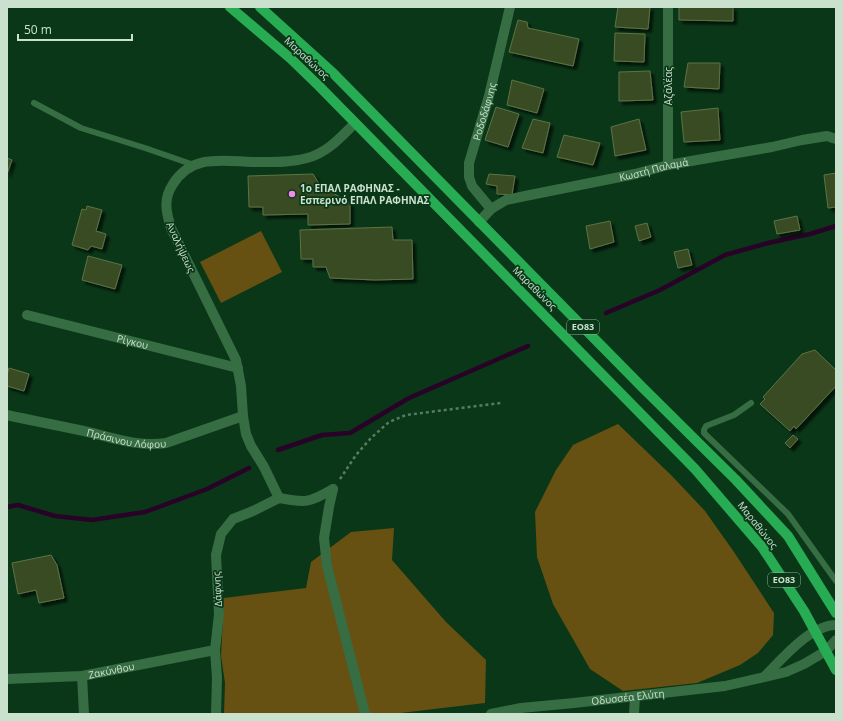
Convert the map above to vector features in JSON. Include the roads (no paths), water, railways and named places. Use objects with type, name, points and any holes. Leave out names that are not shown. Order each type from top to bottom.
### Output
[{"type":"main road","name":"Μαραθώνος","points":[[230,7],[290,58],[695,469],[762,547],[804,611],[836,670]]},
{"type":"main road","name":"Μαραθώνος","points":[[260,7],[333,73],[776,522],[788,536],[836,613]]},
{"type":"street","name":"Ροδοδάφνης","points":[[490,209],[472,186],[469,177],[470,163],[489,96],[510,7]]},
{"type":"street","name":"Αζαλέας","points":[[668,7],[668,165]]},
{"type":"street","name":"Αναλήψεως","points":[[279,498],[246,434],[241,386],[236,360],[178,242],[167,216],[167,196],[176,179],[184,170],[194,165],[203,162],[225,159],[252,162],[286,162],[308,158],[326,150],[355,123]]},
{"type":"street","name":"Κωστή Παλαμά","points":[[479,222],[490,209],[506,200],[635,174],[668,165],[751,151],[802,140],[827,136],[836,139]]},
{"type":"street","name":"Ρίγκου","points":[[27,315],[238,368]]},
{"type":"street","name":"Πράσινου Λόφου","points":[[7,414],[122,441],[153,445],[166,443],[243,416]]},
{"type":"street","points":[[279,498],[304,502],[316,499],[333,489],[328,507],[324,538],[327,566],[365,714]]},
{"type":"street","name":"Δάφνης","points":[[216,714],[217,678],[215,650],[219,614],[216,555],[221,534],[233,519],[279,498]]},
{"type":"street","points":[[765,676],[800,642],[815,631],[824,627],[836,625]]},
{"type":"street","name":"Οδυσσέα Ελύτη","points":[[491,714],[521,708],[725,686],[786,672],[804,664],[826,651],[836,640]]},
{"type":"street","name":"Ζακύνθου","points":[[7,679],[82,676],[215,650]]},
{"type":"street","points":[[82,676],[84,714]]},
{"type":"street","points":[[634,714],[635,696]]},
{"type":"lane","points":[[34,103],[80,128],[194,165]]},
{"type":"lane","points":[[751,403],[734,415],[706,426],[704,433],[788,514],[836,580]]},
{"type":"waterway","points":[[606,313],[660,290],[725,255],[836,226]]},
{"type":"waterway","points":[[278,450],[322,435],[350,433],[409,398],[528,346]]},
{"type":"waterway","points":[[7,507],[18,505],[55,516],[92,520],[145,512],[207,489],[249,468]]},
{"type":"place","name":"1ο ΕΠΑΛ ΡΑΦΗΝΑΣ - Εσπερινό ΕΠΑΛ ΡΑΦΗΝΑΣ","points":[[292,194]]}]
